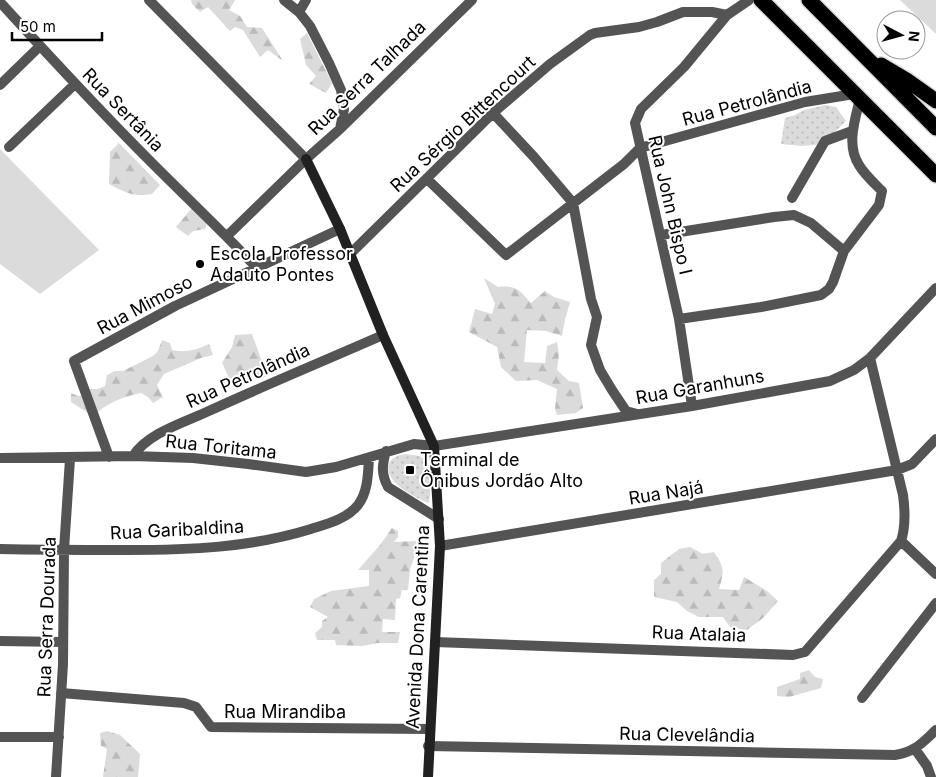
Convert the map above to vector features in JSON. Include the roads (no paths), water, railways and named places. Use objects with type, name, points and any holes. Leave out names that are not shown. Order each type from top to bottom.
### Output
[{"type":"highway","points":[[761,0],[936,175]]},
{"type":"highway","points":[[808,0],[936,128]]},
{"type":"highway","points":[[869,61],[888,68],[936,101]]},
{"type":"street","name":"Avenida Dona Carentina","points":[[149,0],[306,159],[340,230],[383,335],[434,446],[440,546],[428,746],[428,777]]},
{"type":"street","points":[[284,0],[299,12],[310,26],[330,63],[341,90],[344,109],[340,129]]},
{"type":"street","points":[[299,12],[306,0]]},
{"type":"street","name":"Rua Serra Talhada","points":[[306,159],[340,129],[472,0]]},
{"type":"street","points":[[727,15],[749,0]]},
{"type":"street","name":"Rua Sertânia","points":[[0,2],[75,84],[227,236],[256,268]]},
{"type":"street","name":"Rua Sérgio Bittencourt","points":[[350,254],[493,113],[550,64],[595,33],[640,27],[683,12],[712,12],[727,15]]},
{"type":"street","name":"Rua John Bispo I","points":[[692,406],[679,320],[635,123],[640,109],[684,67],[727,15]]},
{"type":"street","points":[[0,84],[40,46]]},
{"type":"street","points":[[9,147],[75,84]]},
{"type":"street","points":[[679,320],[821,295],[829,289],[844,251],[879,205],[882,191],[859,166],[854,156],[852,131],[857,97]]},
{"type":"street","name":"Rua Petrolândia","points":[[427,179],[506,255],[624,164],[640,148],[806,102],[857,97]]},
{"type":"street","points":[[493,113],[573,203],[597,317],[591,346],[600,370],[626,411],[637,414]]},
{"type":"street","points":[[792,198],[825,141],[852,131]]},
{"type":"street","points":[[227,236],[306,159]]},
{"type":"street","points":[[661,235],[794,215],[812,223],[844,251]]},
{"type":"street","name":"Rua Mimoso","points":[[110,457],[74,361],[175,306],[340,230]]},
{"type":"street","name":"Rua Garanhuns","points":[[434,446],[692,406],[830,381],[854,370],[870,358],[936,288]]},
{"type":"street","name":"Rua Petrolândia","points":[[133,456],[138,448],[161,434],[268,384],[383,335]]},
{"type":"street","points":[[870,358],[905,510],[902,536],[936,574]]},
{"type":"street","name":"Rua Najá","points":[[440,546],[847,480],[897,470],[912,464],[936,439]]},
{"type":"street","name":"Rua Toritama","points":[[0,458],[133,456],[222,461],[306,472],[336,467],[414,444],[434,446]]},
{"type":"street","points":[[386,451],[382,466],[384,479],[388,487],[439,519]]},
{"type":"street","name":"Rua Serra Dourada","points":[[56,777],[62,693],[64,550],[70,458]]},
{"type":"street","name":"Rua Garibaldina","points":[[0,550],[185,550],[255,543],[290,535],[346,516],[358,505],[367,487],[369,458]]},
{"type":"street","name":"Rua Atalaia","points":[[435,642],[797,655],[807,650],[902,536]]},
{"type":"street","points":[[862,698],[936,603]]},
{"type":"street","points":[[0,641],[63,642]]},
{"type":"street","name":"Rua Mirandiba","points":[[62,693],[192,705],[198,709],[212,727],[429,729]]},
{"type":"street","name":"Rua Clevelândia","points":[[428,746],[894,755],[904,754],[916,749],[936,730]]},
{"type":"street","points":[[0,737],[59,737]]},
{"type":"street","points":[[916,749],[928,766],[931,777]]},
{"type":"place","name":"Escola Professor Adauto Pontes","points":[[200,264]]},
{"type":"place","name":"Terminal de Ônibus Jordão Alto","points":[[410,470]]}]
